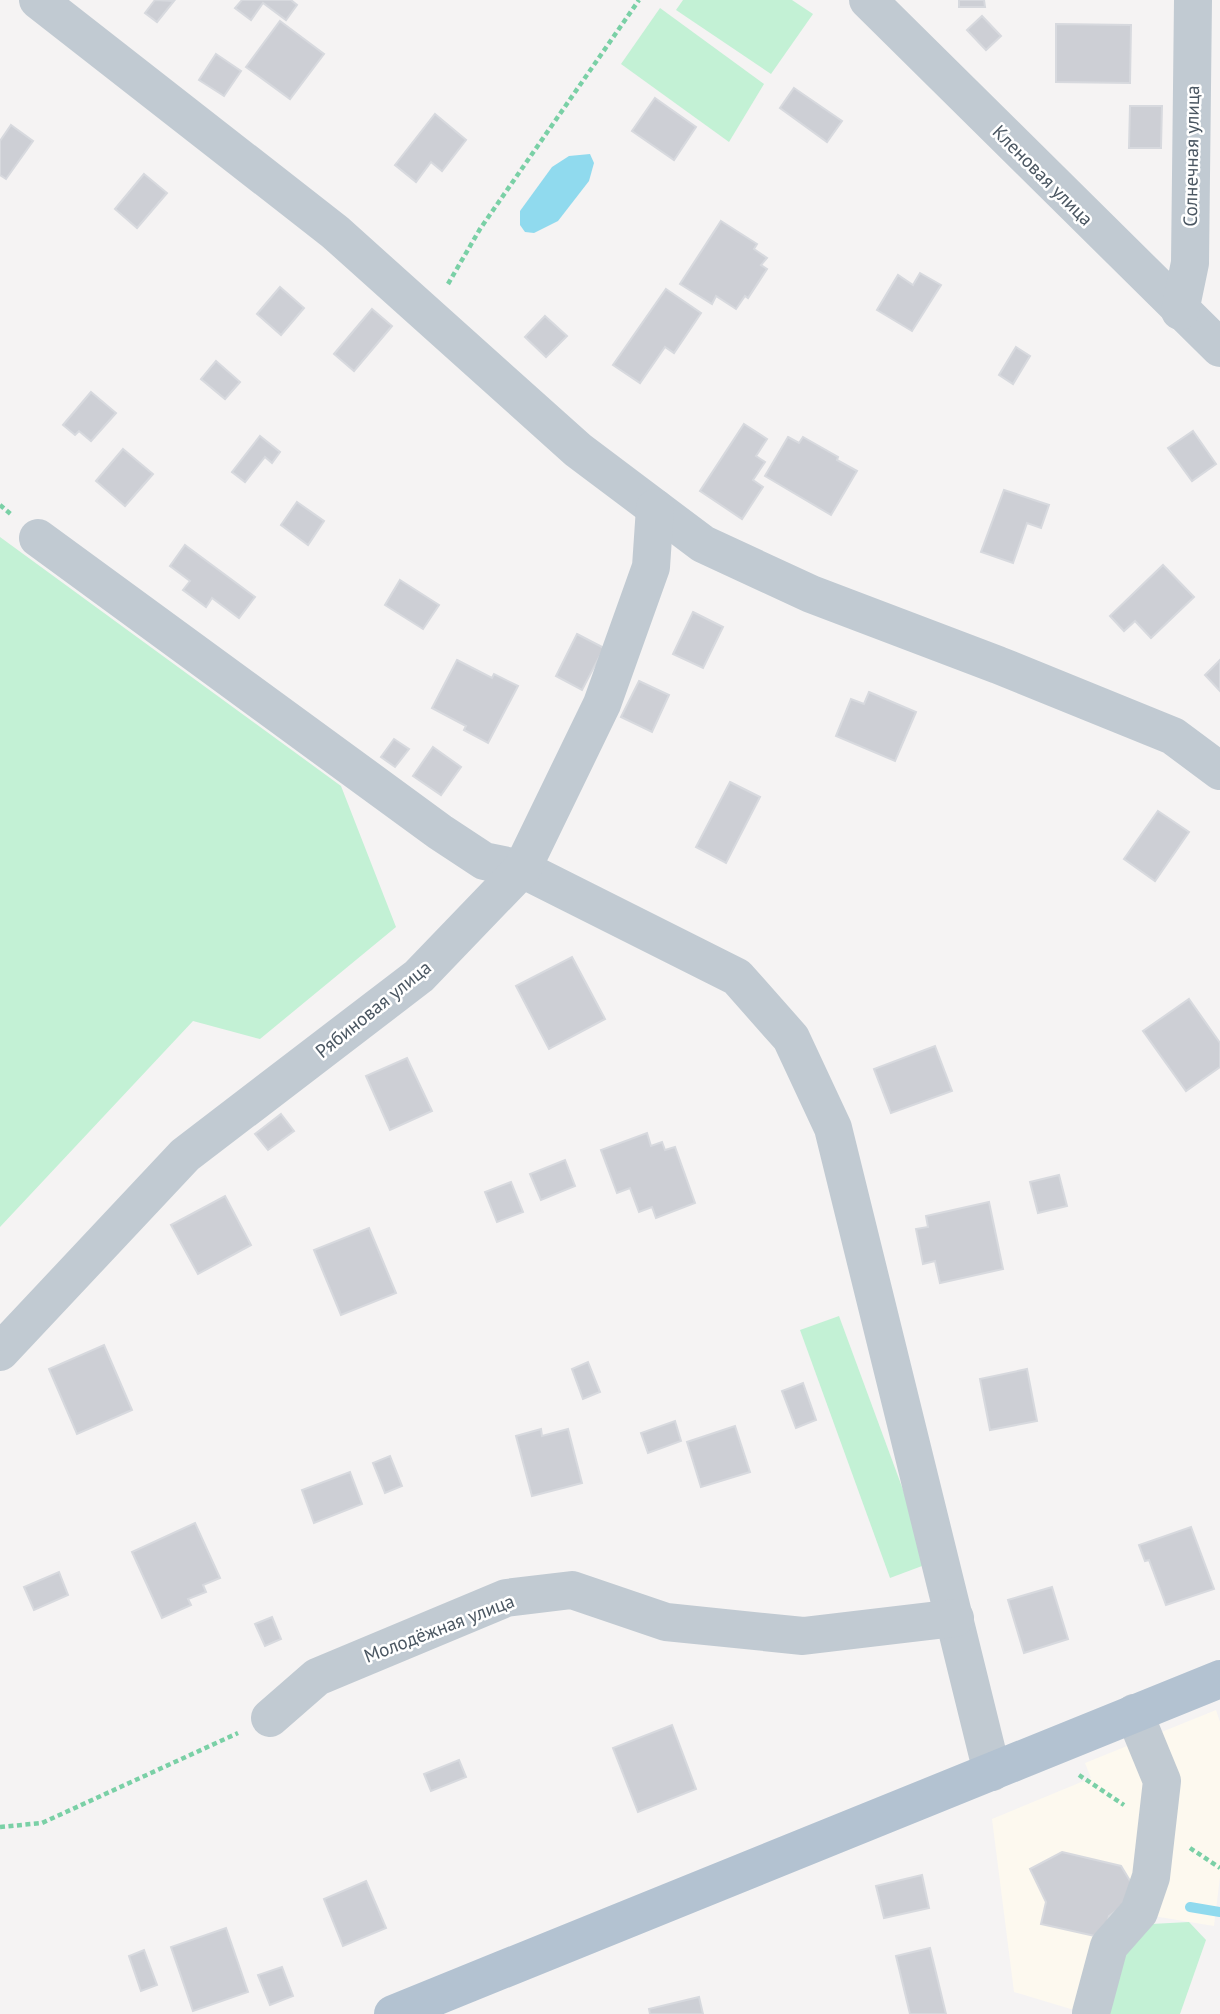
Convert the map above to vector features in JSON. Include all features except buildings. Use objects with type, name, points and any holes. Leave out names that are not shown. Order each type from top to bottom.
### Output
[{"type":"main road","points":[[394,2014],[1220,1679]]},
{"type":"street","points":[[38,0],[335,232],[578,450],[703,544],[811,594],[998,665],[1173,736],[1220,771]]},
{"type":"street","name":"Кленовая улица","points":[[867,0],[1220,348]]},
{"type":"street","name":"Солнечная улица","points":[[1180,310],[1190,263],[1193,0]]},
{"type":"street","name":"Рябиновая улица","points":[[0,1352],[185,1155],[419,976],[522,869],[602,704],[651,567],[655,508]]},
{"type":"street","points":[[38,538],[440,832],[484,861],[522,869],[737,977],[791,1038],[833,1128],[992,1772]]},
{"type":"street","name":"Молодёжная улица","points":[[270,1718],[317,1677],[506,1598],[572,1590],[666,1622],[803,1636],[955,1618]]},
{"type":"street","points":[[1091,2013],[1109,1946],[1139,1912],[1151,1877],[1162,1782],[1134,1713]]},
{"type":"path","points":[[429,316],[480,229],[639,0]]},
{"type":"path","points":[[0,1827],[42,1822],[270,1718]]},
{"type":"shaded area","points":[[1216,1710],[1220,1722],[1220,1877],[1214,1926],[1153,1916],[1084,2013],[1014,1992],[992,1819],[1091,1778],[1085,1763]]},
{"type":"green space","points":[[683,0],[792,0],[813,14],[771,74],[676,10]]},
{"type":"green space","points":[[660,8],[764,84],[729,142],[621,64]]},
{"type":"green space","points":[[0,537],[341,786],[396,927],[260,1039],[193,1021],[0,1227]]},
{"type":"green space","points":[[839,1316],[930,1563],[890,1578],[800,1330]]},
{"type":"green space","points":[[1189,1922],[1206,1940],[1180,2014],[1094,2014],[1114,1954],[1151,1924]]},
{"type":"water","points":[[590,154],[594,163],[589,181],[558,221],[534,233],[525,232],[520,225],[520,211],[552,167],[569,156]]},
{"type":"waterway","points":[[1190,1907],[1220,1912]]}]
